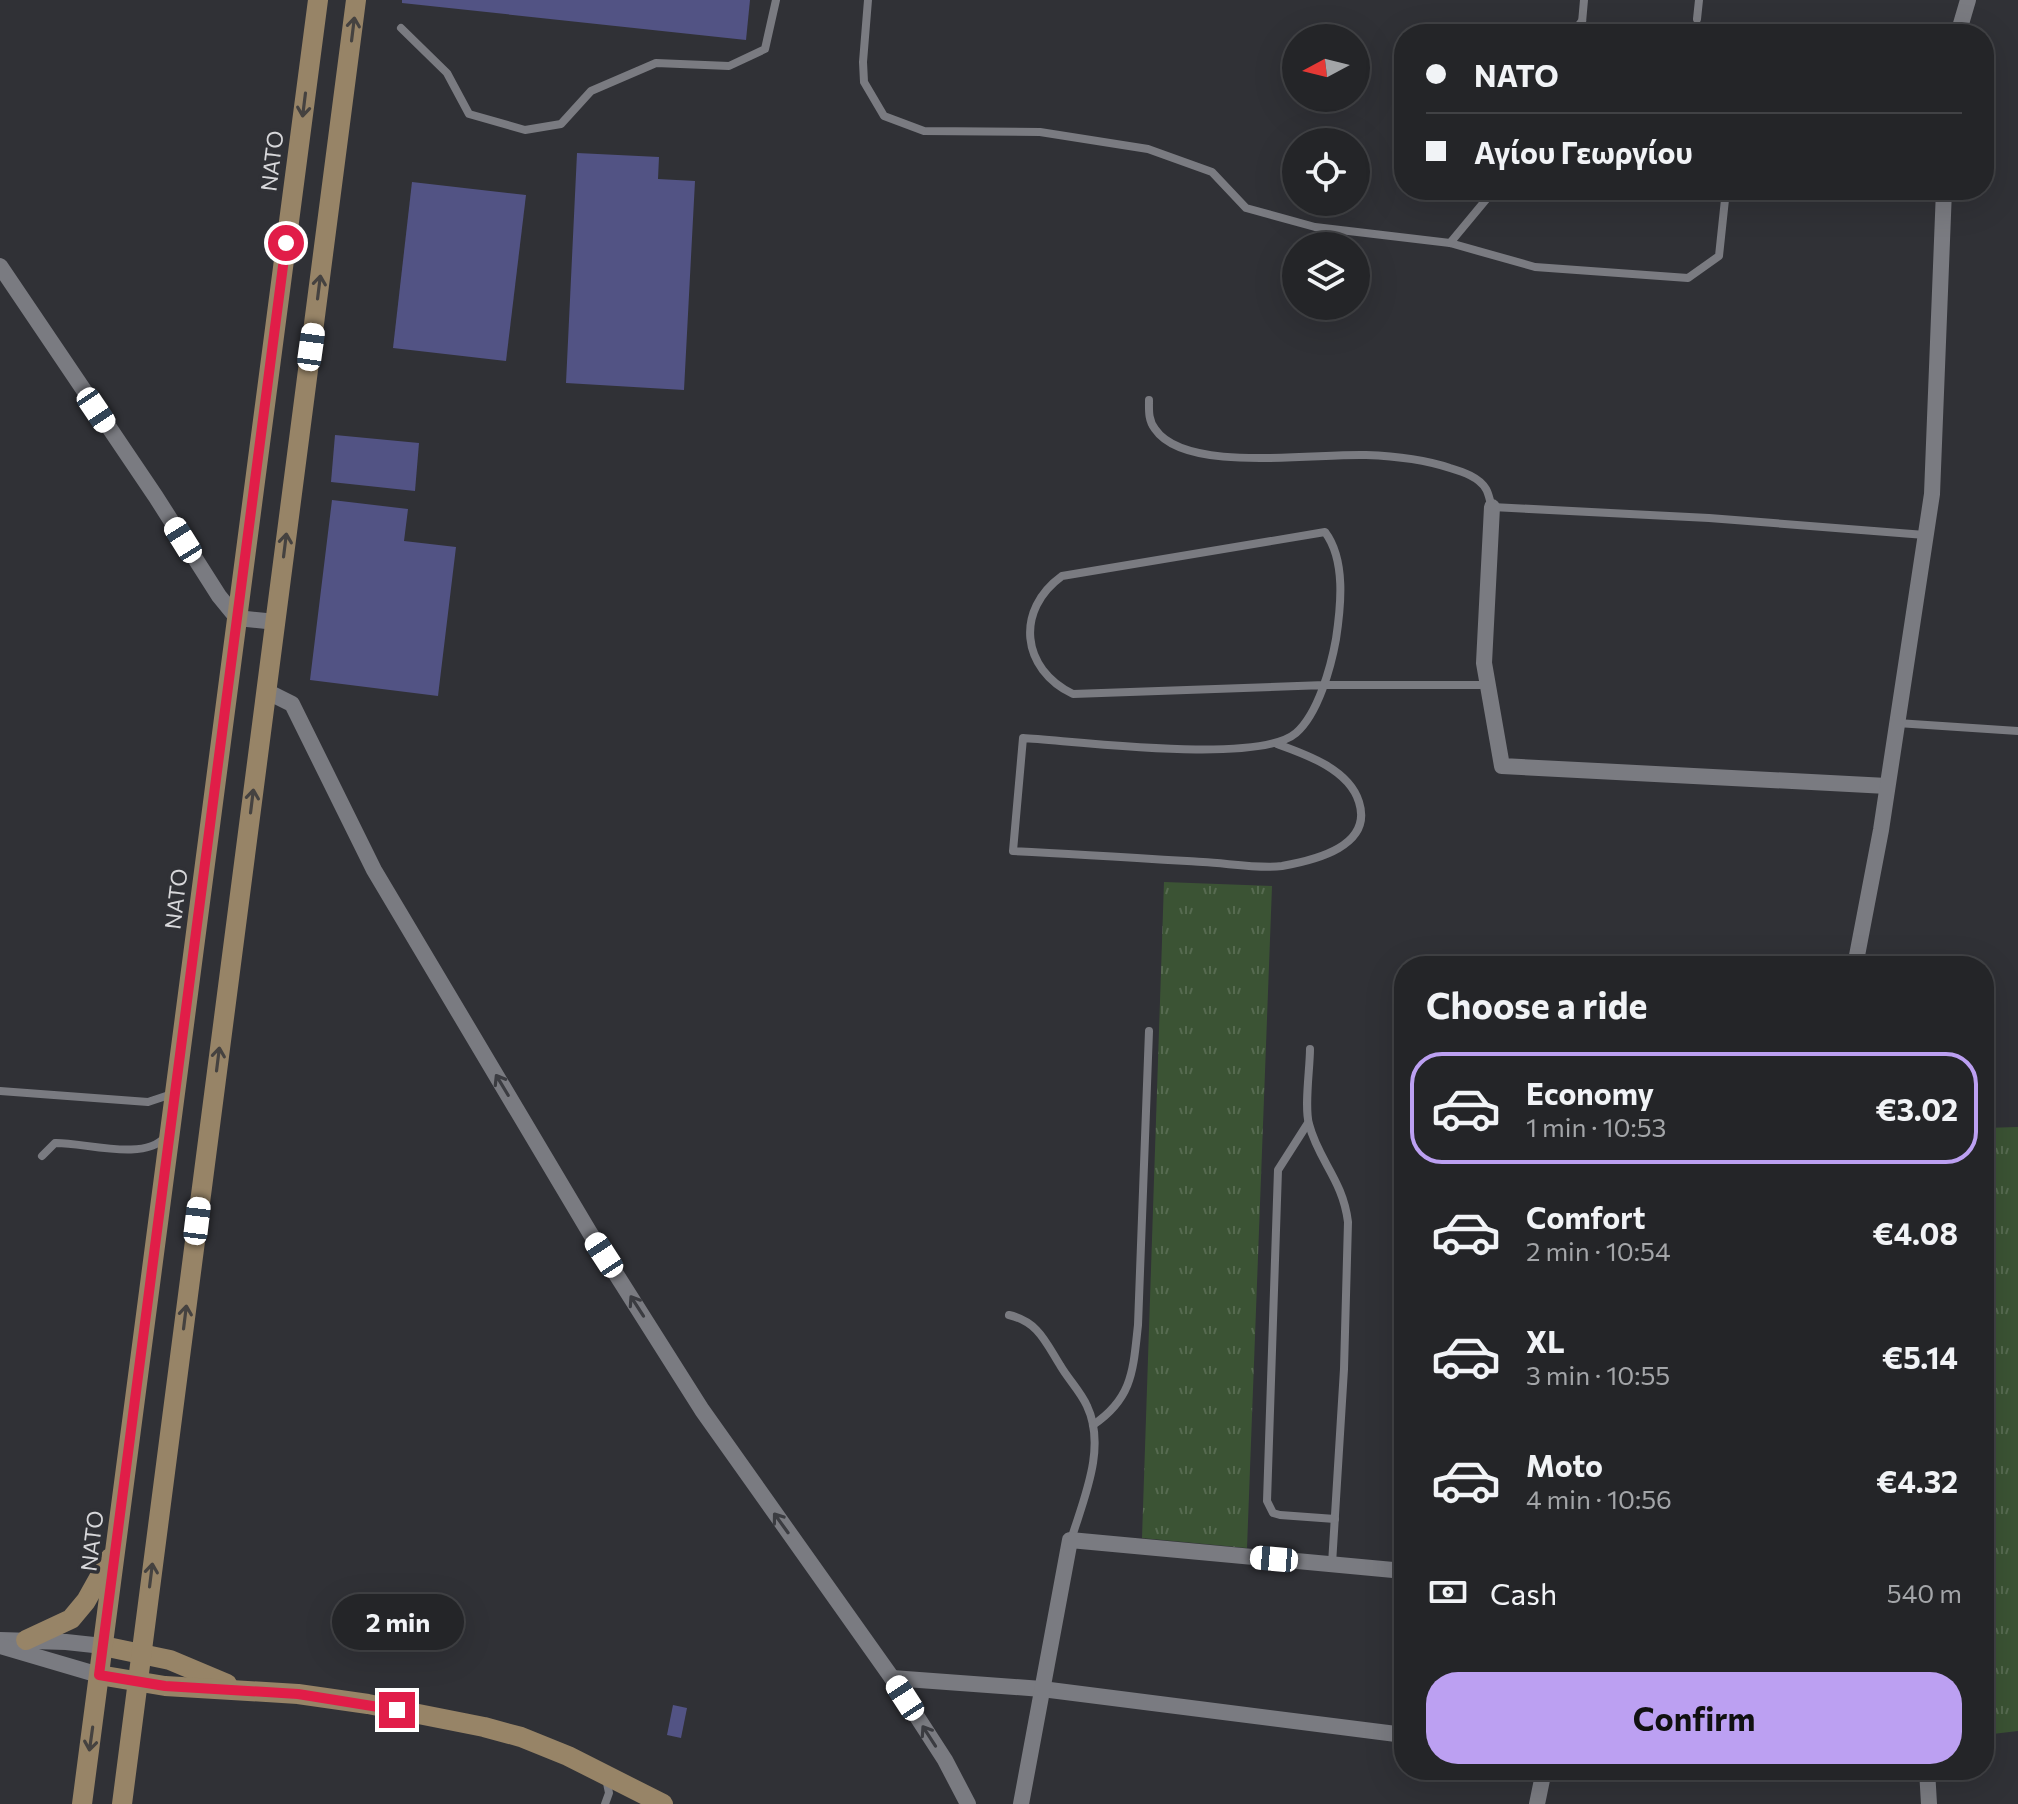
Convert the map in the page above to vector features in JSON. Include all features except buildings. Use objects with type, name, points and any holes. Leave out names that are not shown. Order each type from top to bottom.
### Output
[{"type":"main road","name":"ΝΑΤΟ","points":[[82,1804],[318,0]]},
{"type":"main road","points":[[122,1804],[356,0]]},
{"type":"main road","points":[[26,1640],[71,1619],[86,1601],[116,1547]]},
{"type":"main road","points":[[103,1646],[141,1652],[187,1666],[238,1688]]},
{"type":"main road","points":[[99,1675],[137,1682],[196,1688],[238,1688],[368,1704],[484,1727],[521,1737],[663,1804]]},
{"type":"street","points":[[1961,24],[1968,0]]},
{"type":"street","points":[[1857,956],[1887,786],[1932,494],[1944,200]]},
{"type":"street","points":[[0,266],[219,596],[237,618],[276,622]]},
{"type":"street","points":[[1492,507],[1484,663],[1502,766],[1887,786]]},
{"type":"street","points":[[266,691],[292,704],[374,870],[590,1233],[702,1410],[892,1678],[945,1760],[968,1804]]},
{"type":"street","points":[[1021,1804],[1070,1540],[1394,1570]]},
{"type":"street","points":[[0,1643],[26,1640],[103,1646]]},
{"type":"street","points":[[0,1643],[99,1675]]},
{"type":"street","points":[[892,1678],[1042,1689],[1394,1734]]},
{"type":"street","points":[[1537,1804],[1542,1780]]},
{"type":"street","points":[[1928,1780],[1929,1804]]},
{"type":"lane","points":[[401,28],[447,73],[469,114],[525,130],[561,124],[591,91],[656,63],[729,66],[765,49],[776,0]]},
{"type":"lane","points":[[868,0],[864,82],[884,116],[924,131],[1040,132],[1148,149],[1212,172],[1246,208],[1315,227],[1450,243],[1535,267],[1688,278],[1719,256],[1725,200]]},
{"type":"lane","points":[[1582,24],[1584,0]]},
{"type":"lane","points":[[1697,19],[1699,0]]},
{"type":"lane","points":[[1579,24],[1582,20]]},
{"type":"lane","points":[[1450,243],[1486,200]]},
{"type":"lane","points":[[1149,400],[1149,418],[1155,430],[1175,448],[1203,454],[1251,457],[1404,457],[1467,473],[1486,488],[1492,507],[1709,518],[1925,535]]},
{"type":"lane","points":[[1277,744],[1310,756],[1334,772],[1357,795],[1362,811],[1360,828],[1352,841],[1334,850],[1280,866],[1013,851],[1023,738],[1181,748],[1231,749],[1277,744],[1296,733],[1325,685],[1335,643],[1340,597],[1334,545],[1325,532],[1062,576],[1042,594],[1031,618],[1031,644],[1041,669],[1061,688],[1073,694],[1325,685],[1487,685]]},
{"type":"lane","points":[[1897,723],[2018,731]]},
{"type":"lane","points":[[1093,1425],[1113,1412],[1127,1389],[1134,1360],[1138,1325],[1149,1031]]},
{"type":"lane","points":[[1310,1049],[1308,1123],[1338,1183],[1348,1222],[1344,1369],[1332,1564]]},
{"type":"lane","points":[[0,1091],[148,1102],[175,1093]]},
{"type":"lane","points":[[1308,1123],[1278,1170],[1267,1501],[1273,1513],[1280,1515],[1335,1519]]},
{"type":"lane","points":[[42,1156],[55,1143],[73,1142],[117,1150],[153,1145],[160,1143],[170,1130]]},
{"type":"lane","points":[[1009,1315],[1024,1319],[1039,1331],[1087,1406],[1093,1425],[1093,1459],[1070,1540]]},
{"type":"lane","points":[[605,1774],[609,1793],[605,1804]]},
{"type":"green space","points":[[1164,882],[1272,886],[1247,1548],[1142,1538]]},
{"type":"green space","points":[[2018,1127],[2018,1731],[1994,1734],[1994,1128]]},
{"type":"route","points":[[286,243],[99,1675],[165,1686],[298,1694],[397,1710]]}]
